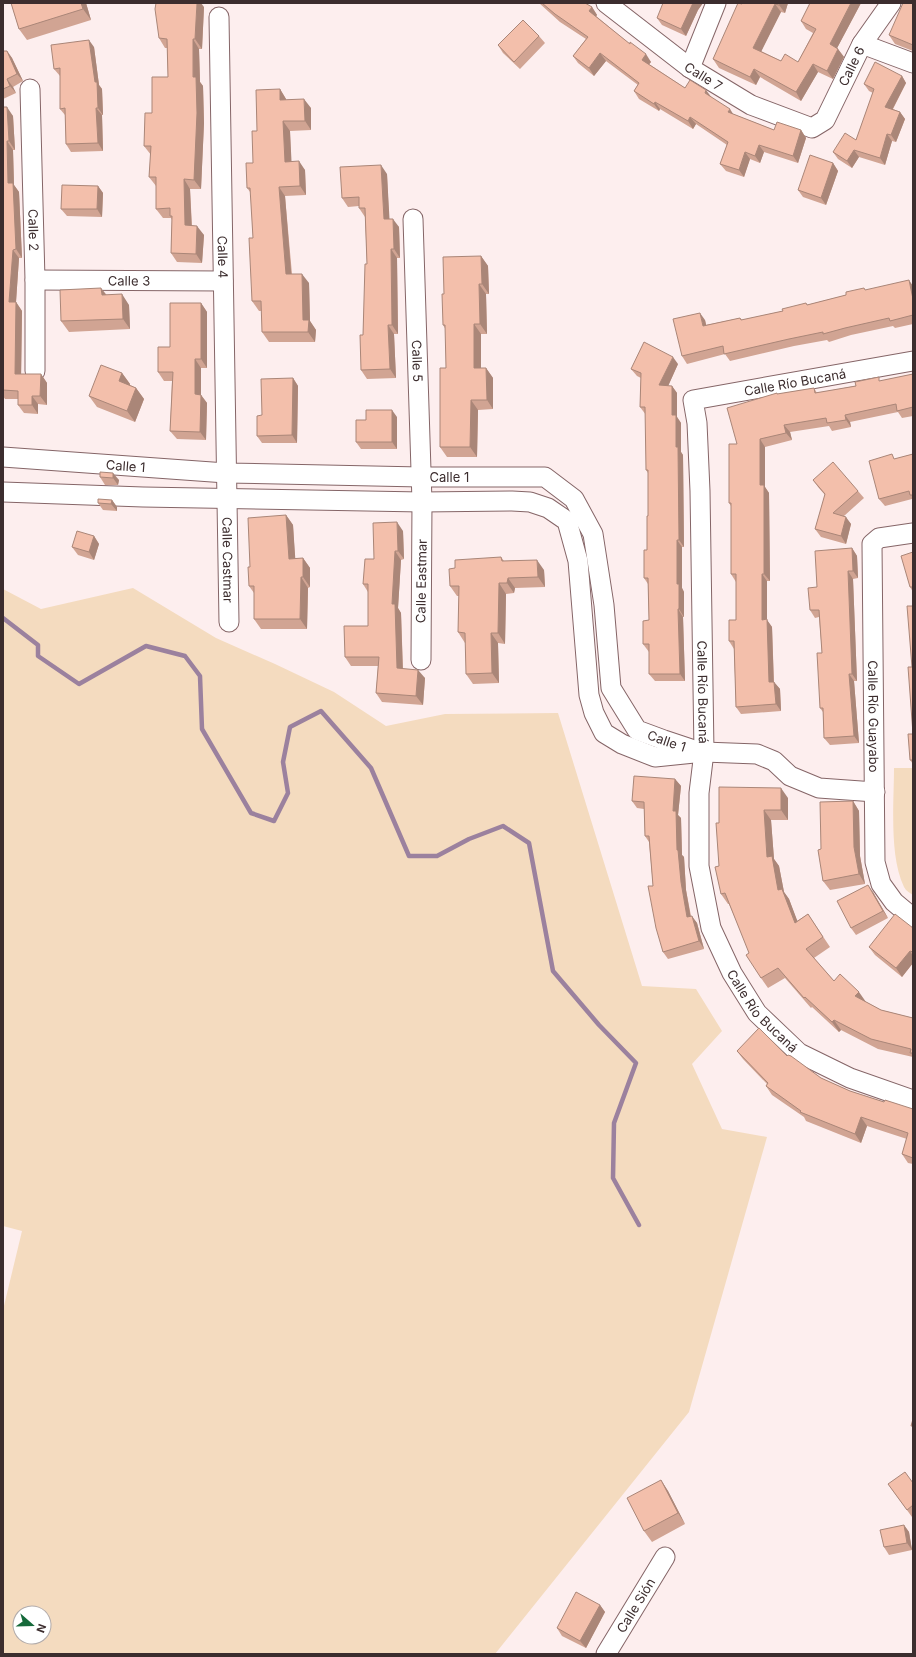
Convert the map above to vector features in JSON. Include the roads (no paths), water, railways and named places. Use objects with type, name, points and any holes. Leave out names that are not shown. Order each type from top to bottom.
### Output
[{"type":"street","name":"Calle 7","points":[[606,3],[690,68],[752,105],[812,128]]},
{"type":"street","points":[[690,68],[716,3]]},
{"type":"street","name":"Calle 6","points":[[812,128],[825,120],[862,44],[891,3]]},
{"type":"street","name":"Calle 4","points":[[219,17],[226,498]]},
{"type":"street","points":[[862,44],[913,63]]},
{"type":"street","name":"Calle 2","points":[[30,89],[35,280],[34,371]]},
{"type":"street","name":"Calle 5","points":[[413,220],[422,502]]},
{"type":"street","name":"Calle 3","points":[[35,280],[223,281]]},
{"type":"street","name":"Calle Río Bucaná","points":[[913,361],[693,400],[697,423],[700,491],[704,752],[699,792],[699,866],[711,928],[732,973],[758,1013],[799,1053],[850,1078],[913,1100]]},
{"type":"street","name":"Calle 1","points":[[3,457],[226,473],[421,477],[545,477],[574,499],[593,534],[604,605],[611,688],[637,730],[704,752]]},
{"type":"street","name":"Calle 1","points":[[3,492],[142,498],[530,502],[548,508],[567,521],[578,560],[589,694],[594,713],[604,733],[622,744],[655,757],[704,752],[757,754],[774,761],[790,776],[819,788],[875,792]]},
{"type":"street","name":"Calle Castmar","points":[[226,498],[229,622]]},
{"type":"street","name":"Calle Eastmar","points":[[421,660],[422,502]]},
{"type":"street","name":"Calle Río Guayabo","points":[[913,533],[879,538],[872,544],[875,862],[881,884],[894,902],[913,918]]},
{"type":"street","name":"Calle Sión","points":[[606,1654],[665,1557]]},
{"type":"waterway","points":[[3,618],[38,645],[38,656],[79,684],[146,646],[185,656],[200,676],[202,729],[251,813],[274,821],[288,793],[283,762],[290,727],[321,711],[371,768],[409,856],[437,856],[469,839],[503,826],[529,843],[553,971],[599,1025],[636,1063],[614,1123],[613,1178],[639,1225]]}]
